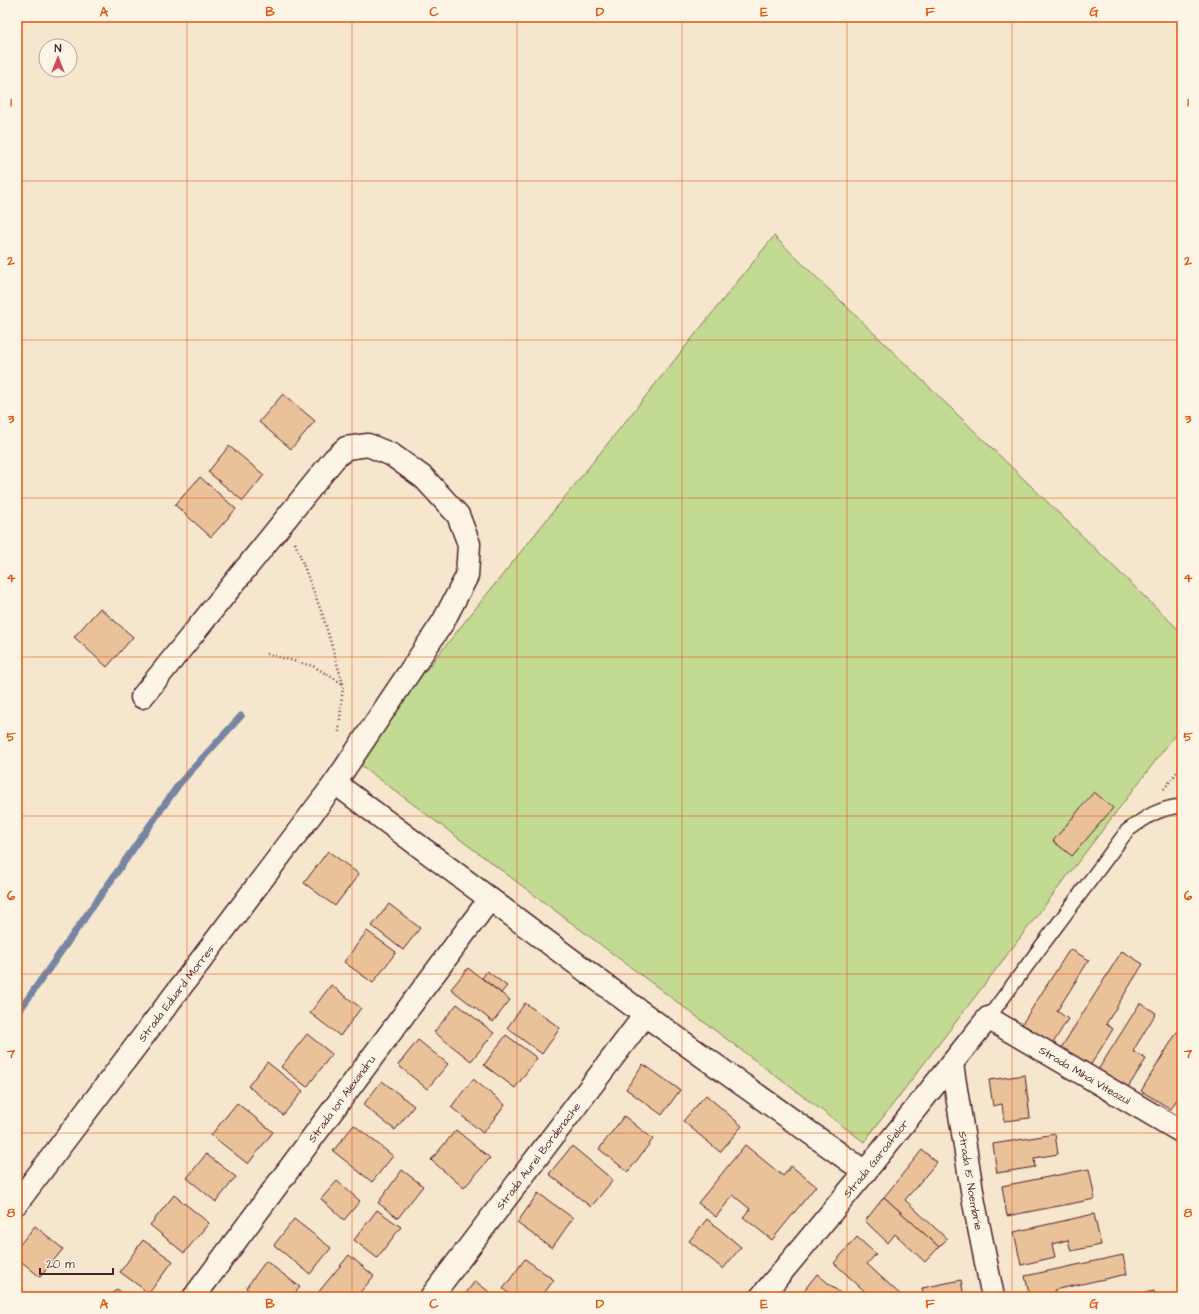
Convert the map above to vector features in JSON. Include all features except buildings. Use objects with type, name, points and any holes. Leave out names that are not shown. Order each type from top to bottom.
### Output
[{"type":"street","name":"Strada Eduard Morres","points":[[17,1203],[335,783],[443,622],[467,576],[469,544],[458,515],[424,478],[392,455],[368,445],[346,448],[334,459],[142,697]]},
{"type":"street","points":[[335,783],[489,900],[645,1015],[865,1172]]},
{"type":"street","name":"Strada Ion Alexandru","points":[[194,1297],[489,900]]},
{"type":"street","name":"Strada Aurel Bordenache","points":[[431,1297],[645,1015]]},
{"type":"street","name":"Strada Garoafelor","points":[[761,1297],[865,1172],[988,1018]]},
{"type":"street","name":"Strada Mihai Viteazul","points":[[988,1018],[1182,1132]]},
{"type":"street","name":"Strada 15 Noembrie","points":[[952,1064],[974,1204],[993,1297]]},
{"type":"lane","points":[[988,1018],[1128,831],[1149,814],[1169,807],[1182,806]]},
{"type":"path","points":[[293,537],[323,616],[343,684],[339,738]]},
{"type":"path","points":[[267,654],[313,666],[343,684]]},
{"type":"green space","points":[[774,236],[1182,633],[1182,726],[864,1142],[354,760]]},
{"type":"waterway","points":[[17,1014],[179,784],[241,716]]}]
